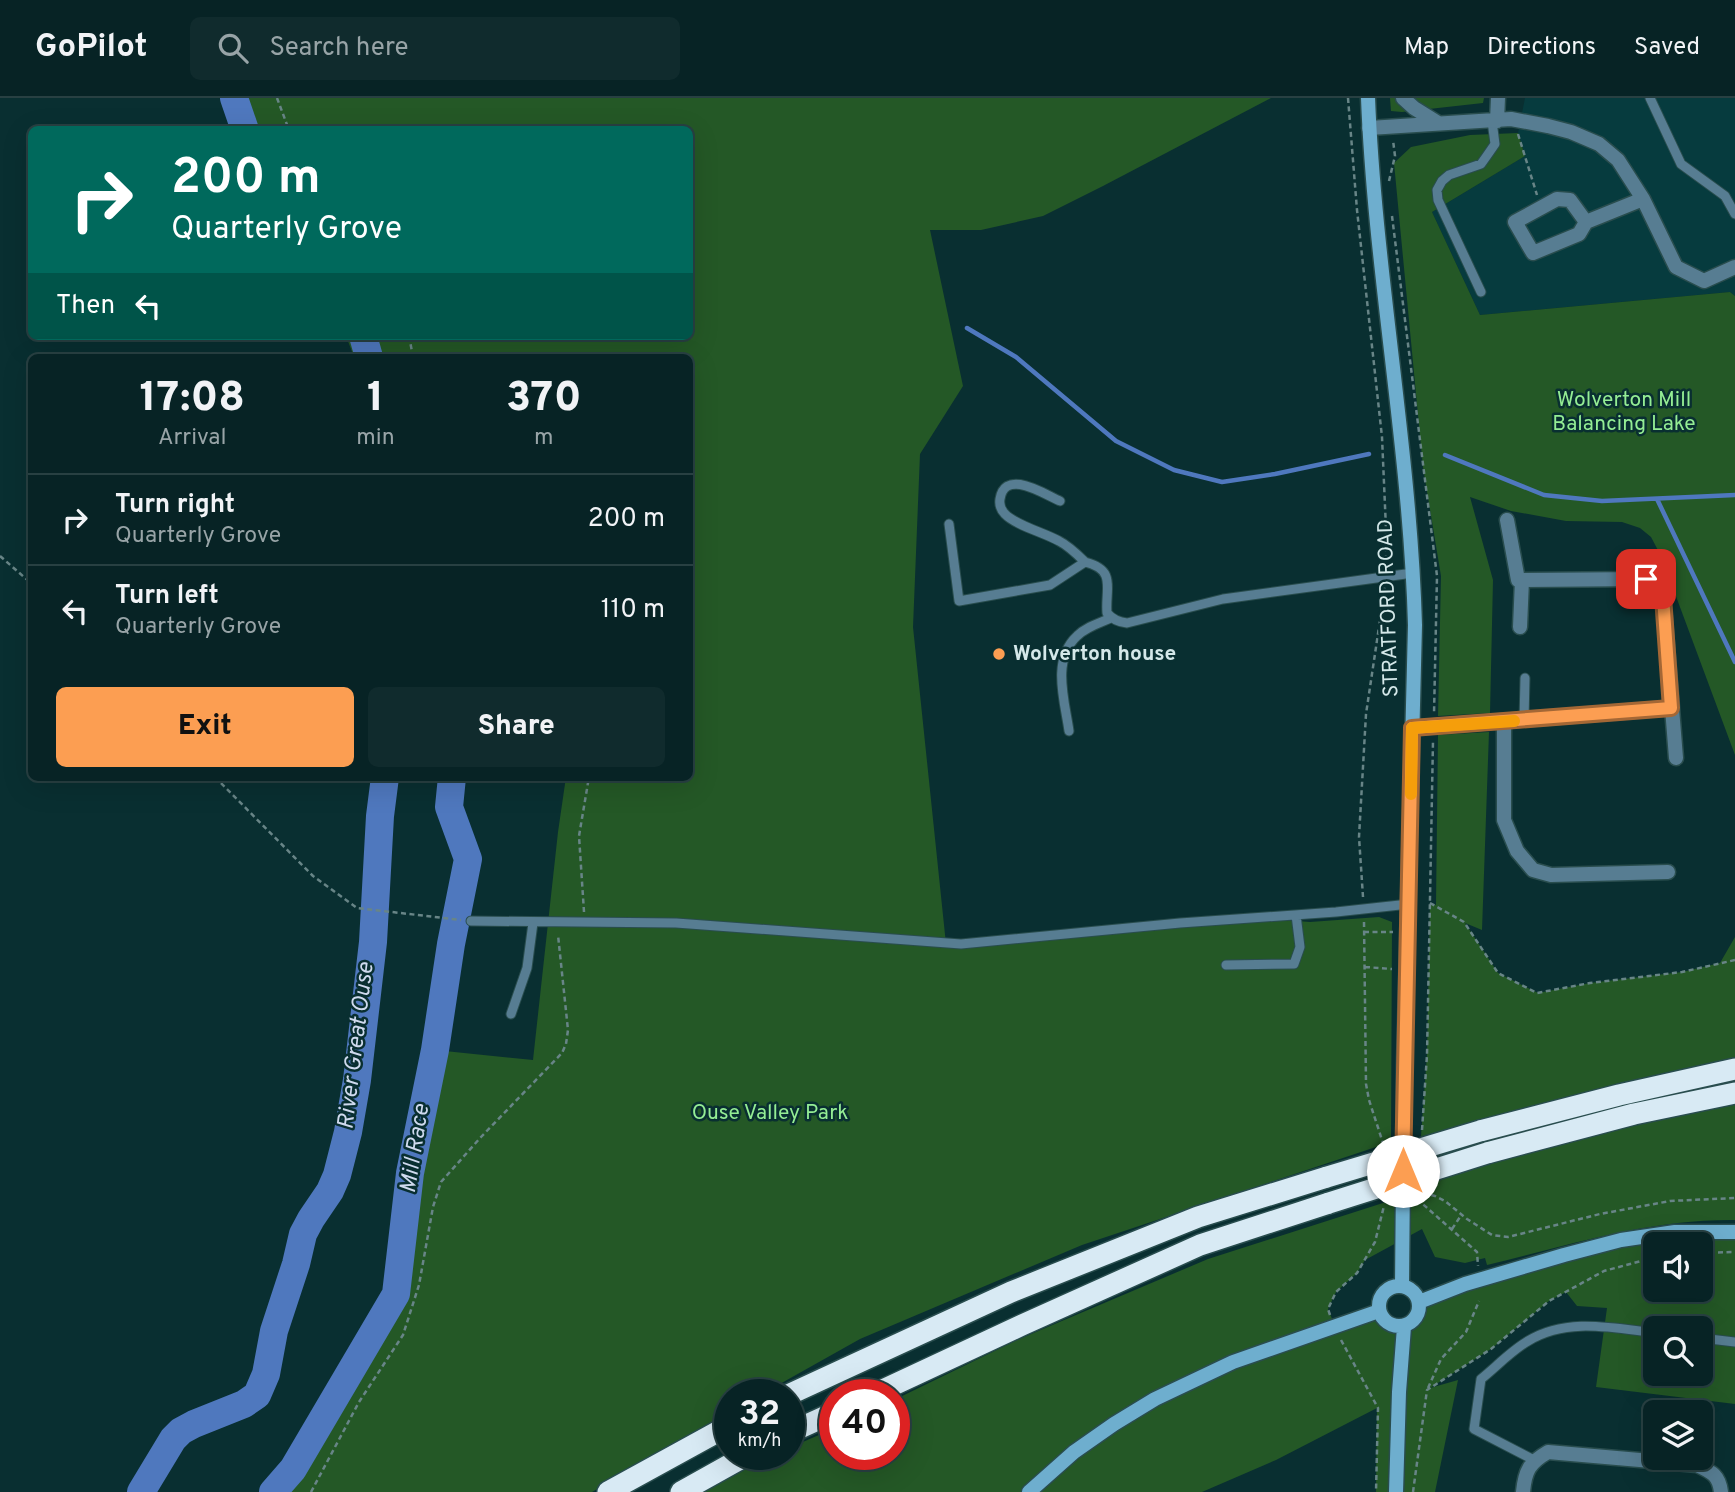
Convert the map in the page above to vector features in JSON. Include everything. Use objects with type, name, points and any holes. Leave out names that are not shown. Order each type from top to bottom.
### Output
[{"type":"highway","points":[[805,1387],[1024,1287],[1198,1217],[1480,1131],[1619,1094],[1735,1069]]},
{"type":"highway","points":[[906,1379],[1200,1245],[1487,1153],[1634,1114],[1735,1093]]},
{"type":"highway","points":[[608,1492],[714,1434]]},
{"type":"highway","points":[[681,1492],[720,1470]]},
{"type":"street","name":"STRATFORD ROAD","points":[[1368,98],[1374,208],[1399,419],[1415,625],[1404,1066],[1402,1286]]},
{"type":"street","points":[[1403,98],[1438,123]]},
{"type":"street","points":[[1498,98],[1500,120]]},
{"type":"street","points":[[1369,128],[1500,120],[1571,132],[1599,144],[1618,160],[1643,199],[1676,267],[1704,281],[1735,267]]},
{"type":"street","points":[[1586,222],[1570,200],[1557,199],[1515,222],[1532,253],[1579,234],[1586,222],[1643,199]]},
{"type":"street","points":[[1507,520],[1518,580],[1646,579],[1663,597],[1676,758]]},
{"type":"street","points":[[1520,627],[1522,580]]},
{"type":"street","points":[[1412,728],[1671,708]]},
{"type":"street","points":[[1504,721],[1504,820],[1517,851],[1533,870],[1551,875],[1668,872]]},
{"type":"street","points":[[1419,1302],[1465,1284],[1621,1240],[1675,1231],[1735,1232]]},
{"type":"street","points":[[1402,1286],[1416,1295],[1419,1302],[1418,1315],[1404,1326],[1396,1327],[1383,1318],[1379,1304],[1384,1292],[1402,1286]]},
{"type":"street","points":[[1029,1492],[1074,1452],[1155,1399],[1233,1362],[1379,1311]]},
{"type":"street","points":[[1396,1492],[1404,1326]]},
{"type":"street","points":[[1523,1492],[1524,1476],[1534,1460],[1548,1452],[1698,1465],[1713,1472],[1721,1492]]},
{"type":"lane","points":[[1650,98],[1681,164],[1725,196],[1735,214]]},
{"type":"lane","points":[[1480,292],[1438,200],[1437,190],[1441,181],[1449,175],[1480,164],[1494,144],[1500,120]]},
{"type":"lane","points":[[1060,501],[1021,484],[1011,484],[1001,494],[999,504],[1003,513],[1010,518],[1062,541],[1085,562],[1095,564],[1105,572],[1108,579],[1107,613],[1118,622],[1126,623],[1223,599],[1413,573]]},
{"type":"lane","points":[[949,524],[959,601],[1050,585],[1085,562]]},
{"type":"lane","points":[[1069,731],[1062,678],[1063,662],[1070,643],[1093,625],[1111,618]]},
{"type":"lane","points":[[1524,720],[1525,678]]},
{"type":"lane","points":[[471,921],[676,923],[961,944],[1409,904]]},
{"type":"lane","points":[[1226,965],[1294,964],[1300,947],[1296,915]]},
{"type":"lane","points":[[511,1014],[527,968],[533,923]]},
{"type":"lane","points":[[1534,1460],[1474,1429],[1481,1379],[1528,1341],[1553,1330],[1581,1325],[1643,1332]]},
{"type":"lane","points":[[1713,1339],[1735,1342]]},
{"type":"path","points":[[277,98],[288,126]]},
{"type":"path","points":[[1348,98],[1358,222],[1382,437],[1386,529],[1386,576],[1366,714],[1360,837],[1364,908],[1366,1084],[1384,1144]]},
{"type":"path","points":[[1500,120],[1518,133],[1540,208]]},
{"type":"path","points":[[0,556],[28,580]]},
{"type":"path","points":[[219,781],[313,876],[356,908],[471,921]]},
{"type":"path","points":[[584,922],[579,836],[588,781]]},
{"type":"path","points":[[1430,903],[1464,922],[1498,973],[1537,993],[1590,983],[1682,972],[1735,960]]},
{"type":"path","points":[[311,1492],[359,1402],[403,1335],[419,1285],[433,1207],[441,1182],[562,1054],[568,1025],[557,922]]},
{"type":"path","points":[[1365,967],[1392,969]]},
{"type":"path","points":[[1418,1191],[1445,1201],[1492,1236],[1508,1237],[1600,1214],[1670,1201],[1735,1198]]},
{"type":"path","points":[[1418,1200],[1477,1252],[1478,1265]]},
{"type":"path","points":[[1377,1492],[1378,1408],[1342,1345],[1328,1308],[1336,1292],[1357,1273],[1375,1242],[1384,1206]]},
{"type":"path","points":[[1451,1230],[1462,1214]]},
{"type":"path","points":[[1713,1253],[1735,1252]]},
{"type":"path","points":[[1427,1390],[1441,1359],[1466,1332],[1479,1301]]},
{"type":"shaded area","points":[[1525,98],[1735,98],[1735,296],[1730,292],[1480,315],[1432,212],[1525,156],[1518,133]]},
{"type":"green space","name":"Ouse Valley Park","points":[[242,98],[1271,98],[1043,216],[981,230],[930,230],[963,386],[920,454],[913,627],[946,944],[1257,918],[1310,922],[1379,917],[1392,922],[1391,1142],[1082,1245],[860,1339],[789,1379],[714,1379],[714,1421],[592,1492],[273,1492],[293,1469],[396,1294],[410,1173],[435,1050],[533,1060],[565,781],[693,781],[693,354],[353,354],[348,340],[693,340],[693,126],[256,126]]},
{"type":"green space","points":[[1390,98],[1484,98],[1483,103],[1402,112],[1391,111]]},
{"type":"green space","name":"Wolverton Mill Balancing Lake","points":[[1518,133],[1525,156],[1432,212],[1480,315],[1730,292],[1735,296],[1735,755],[1661,556],[1651,537],[1640,528],[1622,522],[1566,521],[1511,511],[1470,497],[1493,580],[1490,713],[1438,716],[1441,576],[1423,467],[1394,163],[1411,147],[1470,135]]},
{"type":"green space","points":[[1489,732],[1482,930],[1465,923],[1498,973],[1538,993],[1590,983],[1682,972],[1720,963],[1735,937],[1735,1220],[1641,1229],[1487,1265],[1485,1258],[1465,1263],[1435,1257],[1422,1229],[1365,1260],[1357,1273],[1336,1292],[1328,1309],[1335,1326],[1379,1311],[1389,1323],[1401,1327],[1413,1321],[1420,1306],[1465,1284],[1621,1240],[1643,1238],[1643,1302],[1713,1302],[1713,1234],[1735,1232],[1735,1404],[1596,1387],[1607,1308],[1577,1306],[1566,1292],[1549,1301],[1491,1349],[1430,1388],[1458,1380],[1435,1492],[1376,1492],[1377,1408],[1276,1460],[1202,1492],[703,1492],[742,1470],[805,1470],[805,1441],[819,1435],[819,1470],[910,1470],[910,1392],[1017,1340],[1208,1259],[1417,1190],[1427,1055],[1430,903],[1436,905],[1438,735]]},
{"type":"waterway","name":"River Great Ouse","points":[[234,98],[244,126]]},
{"type":"waterway","points":[[967,328],[1016,357],[1116,441],[1174,470],[1222,482],[1369,454]]},
{"type":"waterway","name":"River Great Ouse","points":[[364,340],[368,354]]},
{"type":"waterway","points":[[1445,455],[1544,495],[1602,501],[1735,495]]},
{"type":"waterway","points":[[1657,499],[1735,662]]},
{"type":"waterway","name":"River Great Ouse","points":[[141,1492],[173,1439],[181,1431],[244,1404],[257,1395],[266,1374],[274,1331],[303,1234],[337,1175],[357,1080],[373,942],[384,781]]},
{"type":"waterway","name":"Mill Race","points":[[273,1492],[293,1469],[396,1294],[410,1173],[435,1050],[451,944],[468,859],[449,807],[452,781]]},
{"type":"slow traffic","points":[[1411,794],[1412,728],[1514,721]]},
{"type":"place","name":"Wolverton house","points":[[999,654]]},
{"type":"route","points":[[1403,1171],[1412,728],[1671,708],[1663,597],[1646,579]]}]
